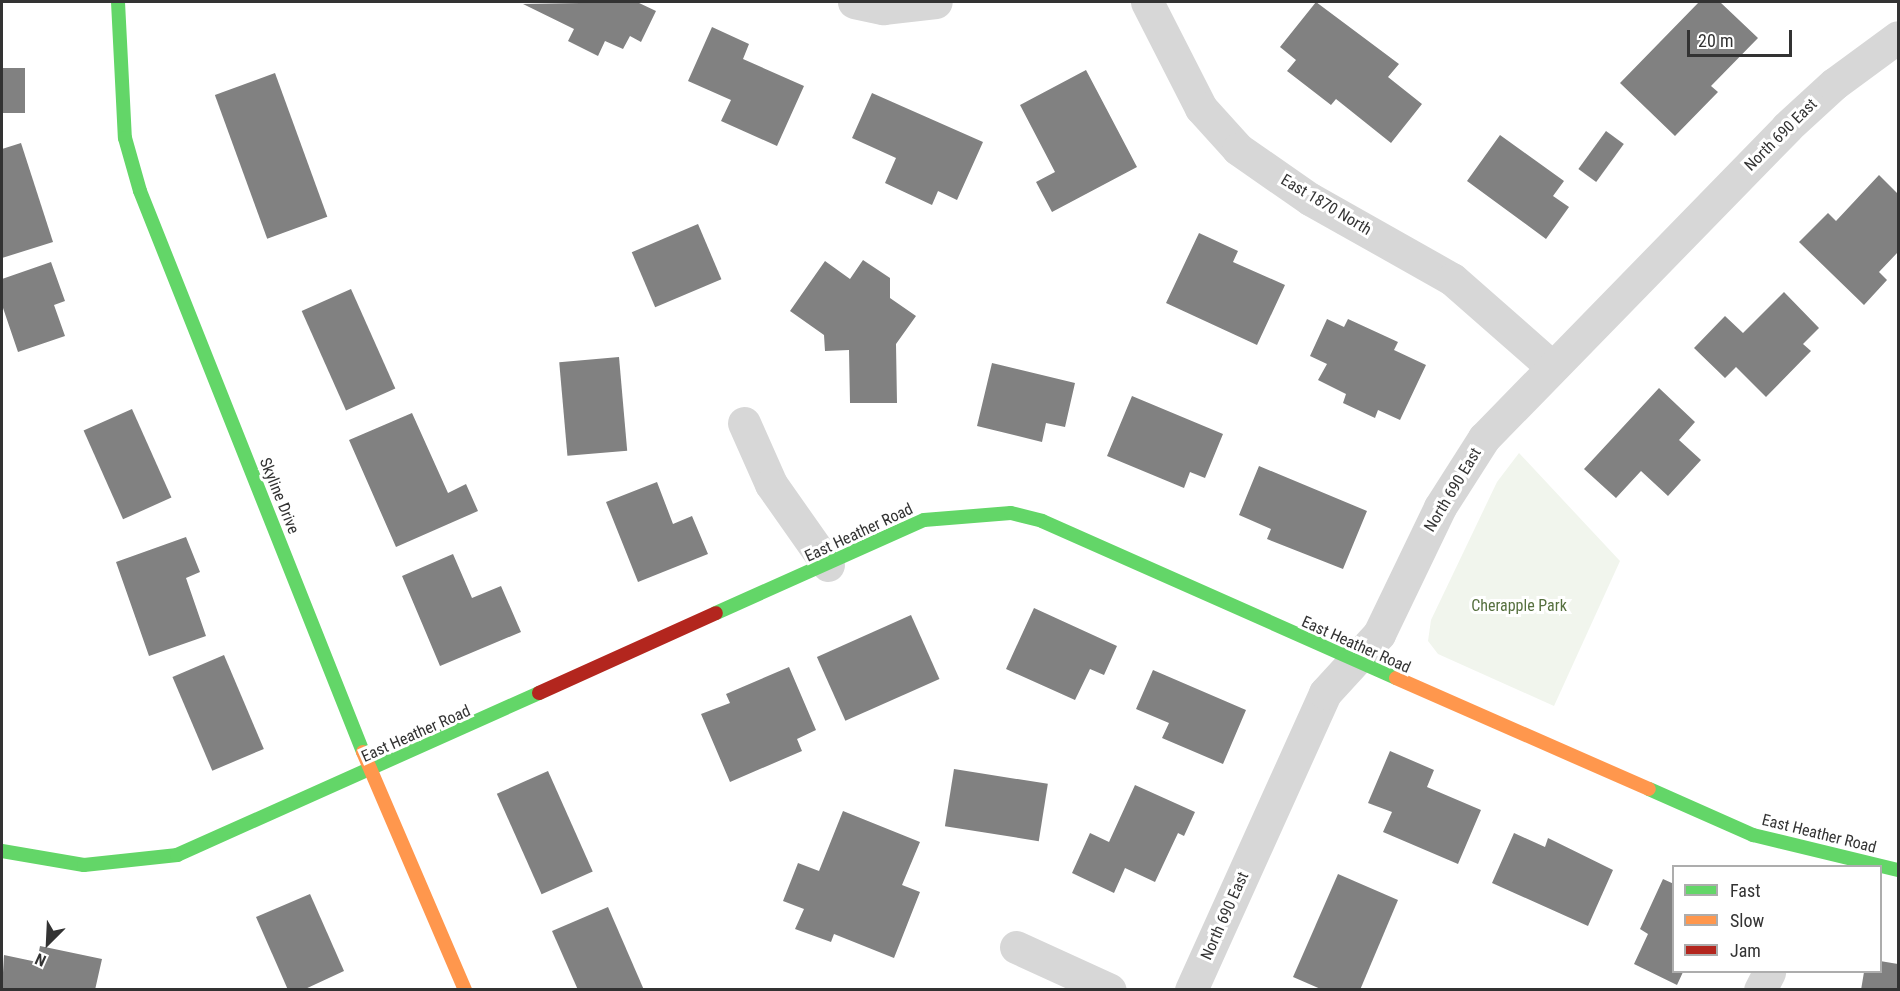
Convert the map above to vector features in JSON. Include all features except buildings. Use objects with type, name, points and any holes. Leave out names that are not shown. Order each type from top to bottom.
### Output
[{"type":"street","name":"Skyline Drive","points":[[118,2],[125,138],[140,192],[371,772],[465,990]]},
{"type":"street","points":[[855,2],[883,8],[936,2]]},
{"type":"street","name":"East 1870 North","points":[[1147,2],[1201,108],[1238,148],[1310,199],[1452,279],[1552,367]]},
{"type":"street","name":"North 690 East","points":[[1191,990],[1325,693],[1379,634],[1463,469],[1484,438],[1787,127],[1834,84],[1899,37]]},
{"type":"street","points":[[744,423],[771,484],[828,565]]},
{"type":"street","name":"East Heather Road","points":[[2,851],[84,865],[177,855],[371,772],[924,520],[1011,513],[1042,521],[1353,662],[1657,796],[1808,859],[1858,865]]},
{"type":"street","name":"East Heather Road","points":[[1882,868],[1899,870]]},
{"type":"street","points":[[1016,947],[1110,990]]},
{"type":"street","points":[[1760,990],[1768,973]]},
{"type":"green space","name":"Cherapple Park","points":[[1519,453],[1620,561],[1554,706],[1438,654],[1428,641],[1431,620],[1497,482]]},
{"type":"traffic: fast","points":[[118,2],[125,138],[140,191],[363,752]]},
{"type":"traffic: fast","points":[[716,613],[924,520],[1011,513],[1042,521],[1396,678]]},
{"type":"traffic: fast","points":[[2,851],[84,865],[177,855],[539,693]]},
{"type":"traffic: fast","points":[[1649,789],[1753,835],[1877,865]]},
{"type":"traffic: fast","points":[[1882,866],[1898,870]]},
{"type":"traffic: slow","points":[[1396,678],[1649,789]]},
{"type":"traffic: slow","points":[[363,752],[465,990]]},
{"type":"traffic: jam","points":[[539,693],[716,613]]}]
